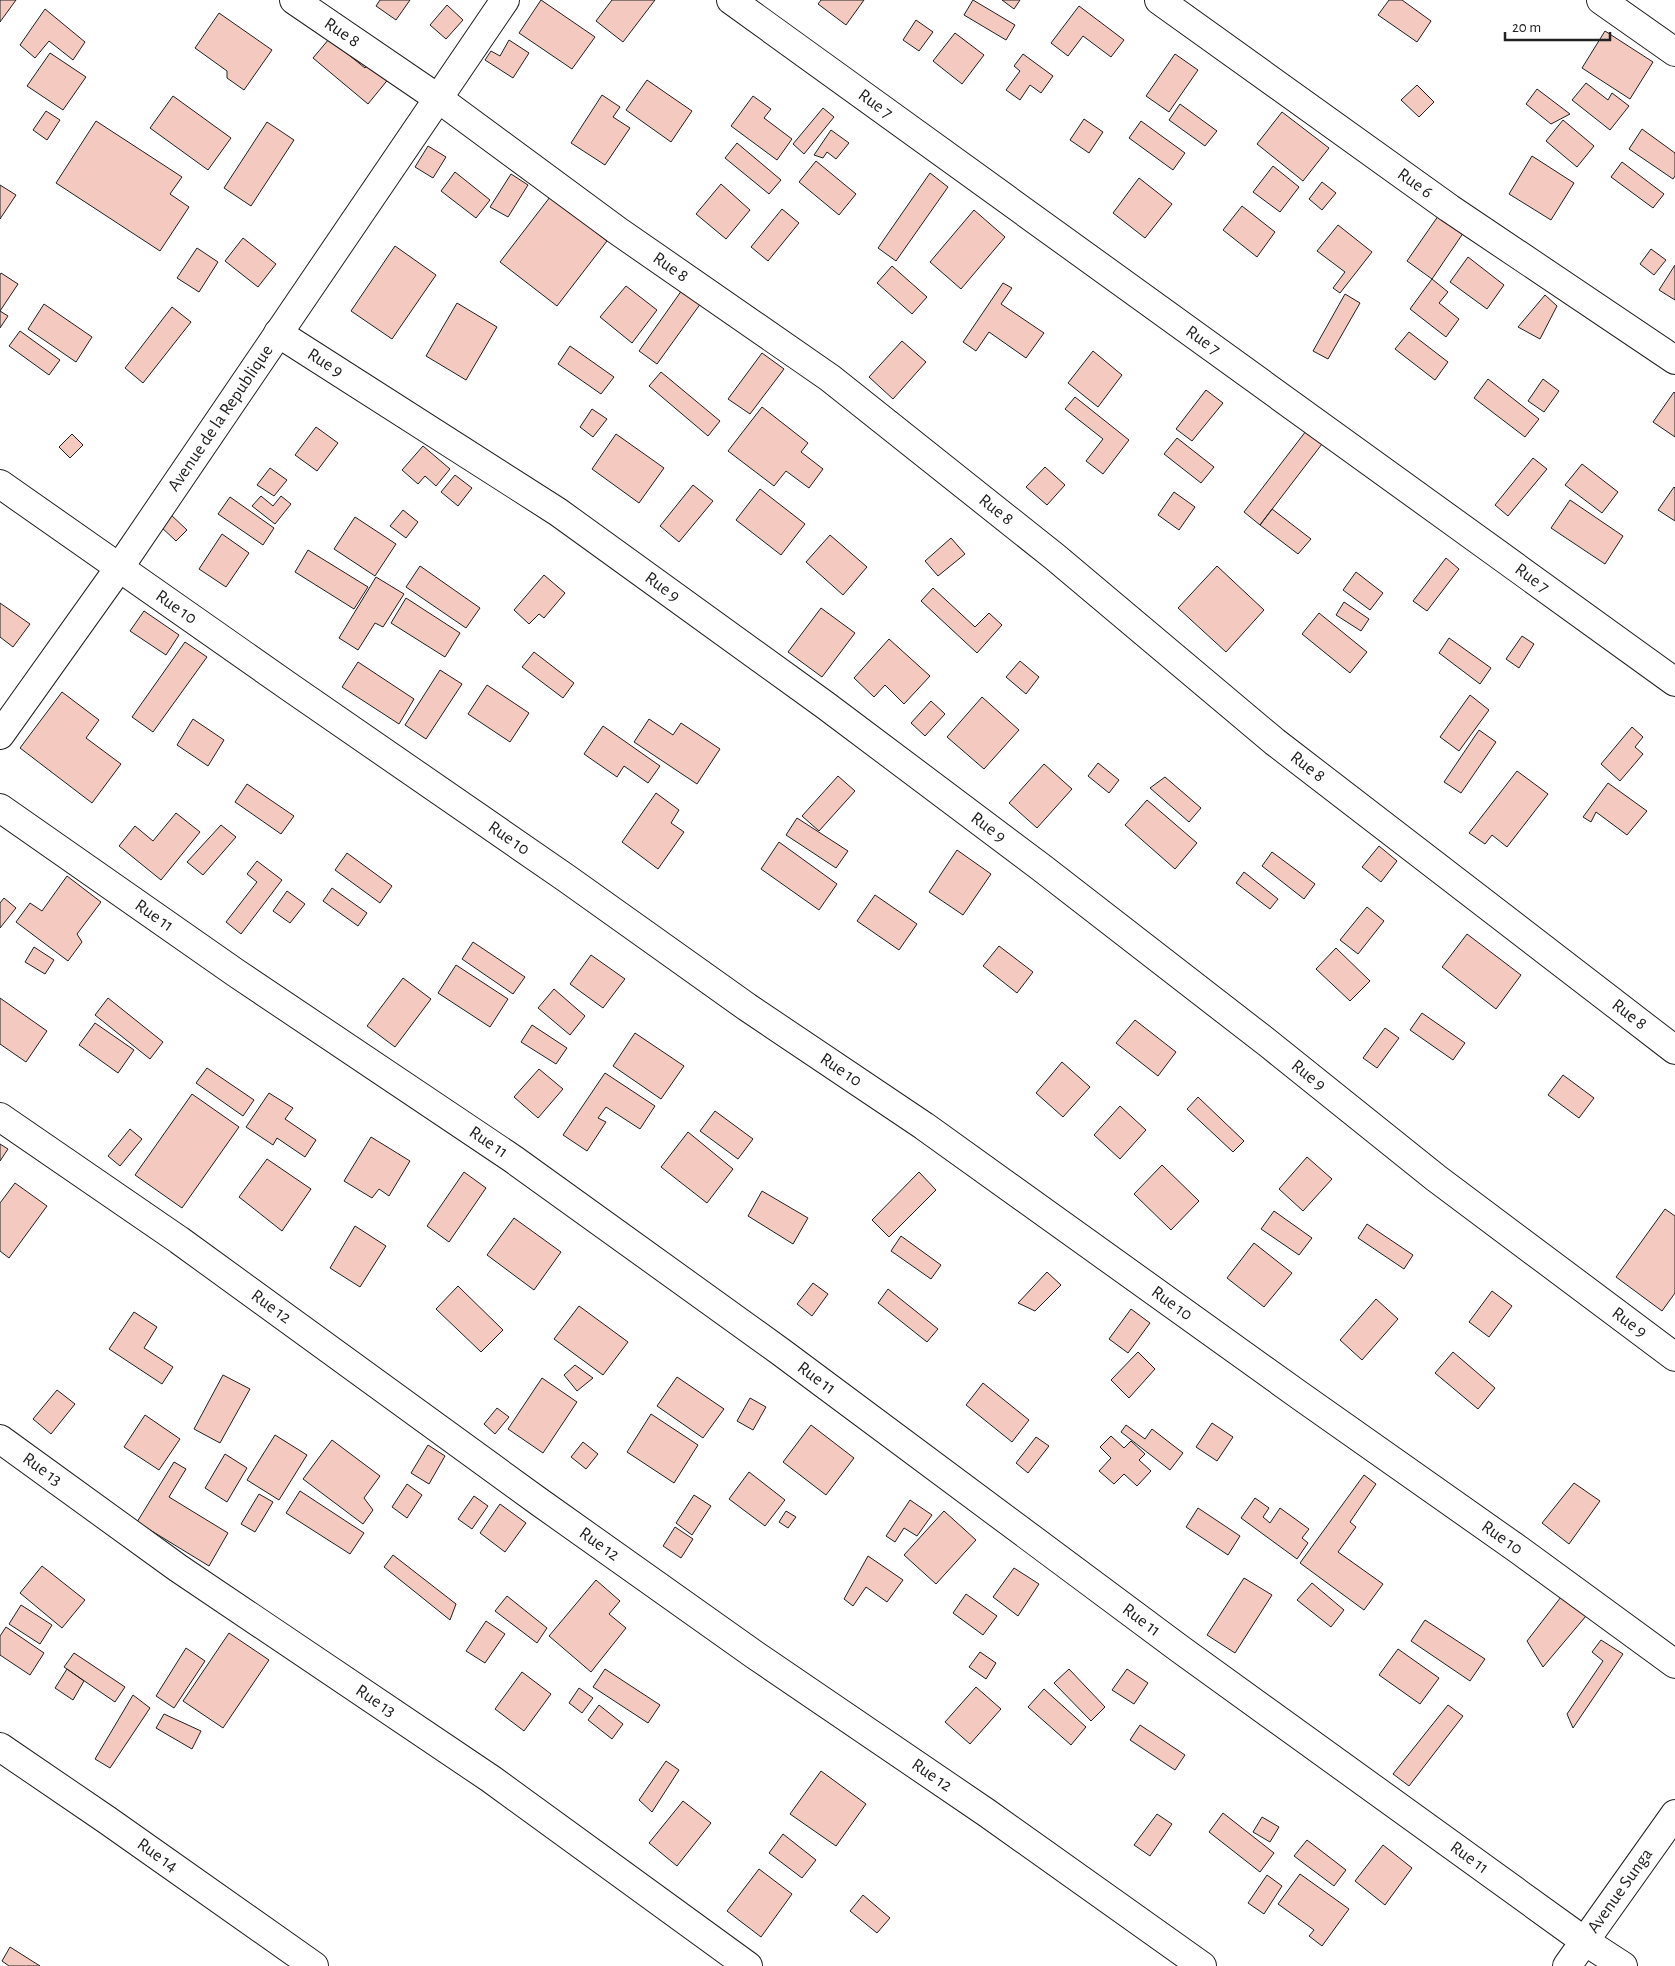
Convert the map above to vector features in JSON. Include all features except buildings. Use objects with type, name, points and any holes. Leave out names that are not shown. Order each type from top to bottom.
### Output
[{"type":"street","name":"Rue 8","points":[[294,0],[439,99],[618,231],[830,378],[1055,557],[1275,742],[1675,1050]]},
{"type":"street","name":"Avenue de la Republique","points":[[0,735],[119,568],[505,0]]},
{"type":"street","name":"Rue 7","points":[[731,0],[1675,682]]},
{"type":"street","name":"Rue 6","points":[[1159,0],[1449,208],[1675,360]]},
{"type":"street","points":[[1601,0],[1675,52]]},
{"type":"street","name":"Rue 9","points":[[278,333],[558,512],[825,705],[1042,868],[1262,1038],[1436,1178],[1675,1358]]},
{"type":"street","name":"Rue 10","points":[[0,484],[558,872],[747,1007],[924,1126],[1299,1395],[1527,1555],[1675,1664]]},
{"type":"street","name":"Rue 11","points":[[0,808],[236,973],[513,1158],[781,1352],[1188,1655],[1583,1940],[1623,1966]]},
{"type":"street","name":"Rue 12","points":[[0,1117],[179,1240],[522,1489],[747,1649],[979,1808],[1202,1966]]},
{"type":"street","name":"Rue 13","points":[[0,1439],[178,1568],[491,1778],[748,1966]]},
{"type":"street","name":"Rue 14","points":[[0,1747],[108,1820],[314,1966]]},
{"type":"street","name":"Avenue Sunga","points":[[1567,1966],[1583,1940],[1675,1814]]}]
